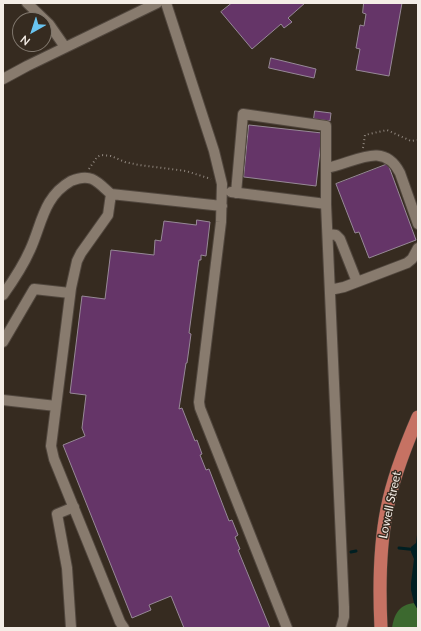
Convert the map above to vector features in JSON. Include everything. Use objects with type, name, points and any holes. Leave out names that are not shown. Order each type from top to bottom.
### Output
[{"type":"main road","name":"Lowell Street","points":[[381,628],[380,561],[387,509],[401,458],[418,417]]},
{"type":"street","points":[[27,3],[49,24],[65,47]]},
{"type":"street","points":[[3,80],[20,69],[156,3]]},
{"type":"street","points":[[166,3],[214,151],[221,178],[222,206],[199,405],[201,414],[287,628]]},
{"type":"street","points":[[236,193],[243,114],[326,126],[326,204],[344,607],[341,628]]},
{"type":"street","points":[[326,168],[371,155],[389,159],[400,173],[418,224]]},
{"type":"street","points":[[3,295],[29,253],[41,218],[52,197],[59,189],[78,178],[95,180],[111,194],[222,206]]},
{"type":"street","points":[[222,191],[326,204]]},
{"type":"street","points":[[111,194],[108,215],[79,257],[70,293],[51,450],[120,622],[124,628]]},
{"type":"street","points":[[328,234],[336,235],[340,239],[357,282]]},
{"type":"street","points":[[330,290],[344,287],[407,263],[412,259],[418,248]]},
{"type":"street","points":[[3,342],[34,289],[70,293]]},
{"type":"street","points":[[3,400],[56,406]]},
{"type":"street","points":[[71,628],[67,568],[57,514],[74,508]]},
{"type":"path","points":[[361,158],[365,135],[387,130],[411,141],[418,140]]},
{"type":"path","points":[[87,178],[88,171],[94,161],[101,155],[111,156],[125,162],[139,165],[186,171],[209,180],[221,178]]},
{"type":"green space","points":[[414,603],[418,610],[418,628],[392,628],[394,618],[398,611],[409,604]]},
{"type":"water","points":[[418,527],[418,610],[414,603],[411,590],[414,559],[411,552],[411,547],[416,543]]},
{"type":"building","points":[[232,3],[305,3],[288,18],[292,22],[284,28],[281,24],[252,49],[221,12]]},
{"type":"building","points":[[364,3],[402,3],[389,76],[356,70],[360,49],[356,48],[360,25],[364,26],[366,14],[363,13]]},
{"type":"building","points":[[271,58],[316,69],[314,78],[269,68]]},
{"type":"building","points":[[315,111],[331,113],[330,121],[314,119]]},
{"type":"building","points":[[249,125],[322,133],[316,186],[244,177]]},
{"type":"building","points":[[388,164],[416,240],[369,258],[359,232],[355,233],[336,184]]},
{"type":"building","points":[[197,220],[210,222],[206,256],[201,255],[201,260],[199,260],[189,333],[191,334],[179,409],[182,408],[195,441],[197,440],[202,454],[200,455],[206,470],[209,469],[229,521],[232,520],[238,535],[235,537],[240,549],[238,550],[270,628],[184,628],[171,596],[149,605],[151,610],[132,618],[63,445],[85,436],[82,428],[86,395],[70,393],[82,296],[105,299],[111,250],[154,255],[155,240],[161,241],[164,221],[196,225]]},
{"type":"waterway","points":[[399,548],[418,550]]},
{"type":"waterway","points":[[351,552],[356,551]]}]
